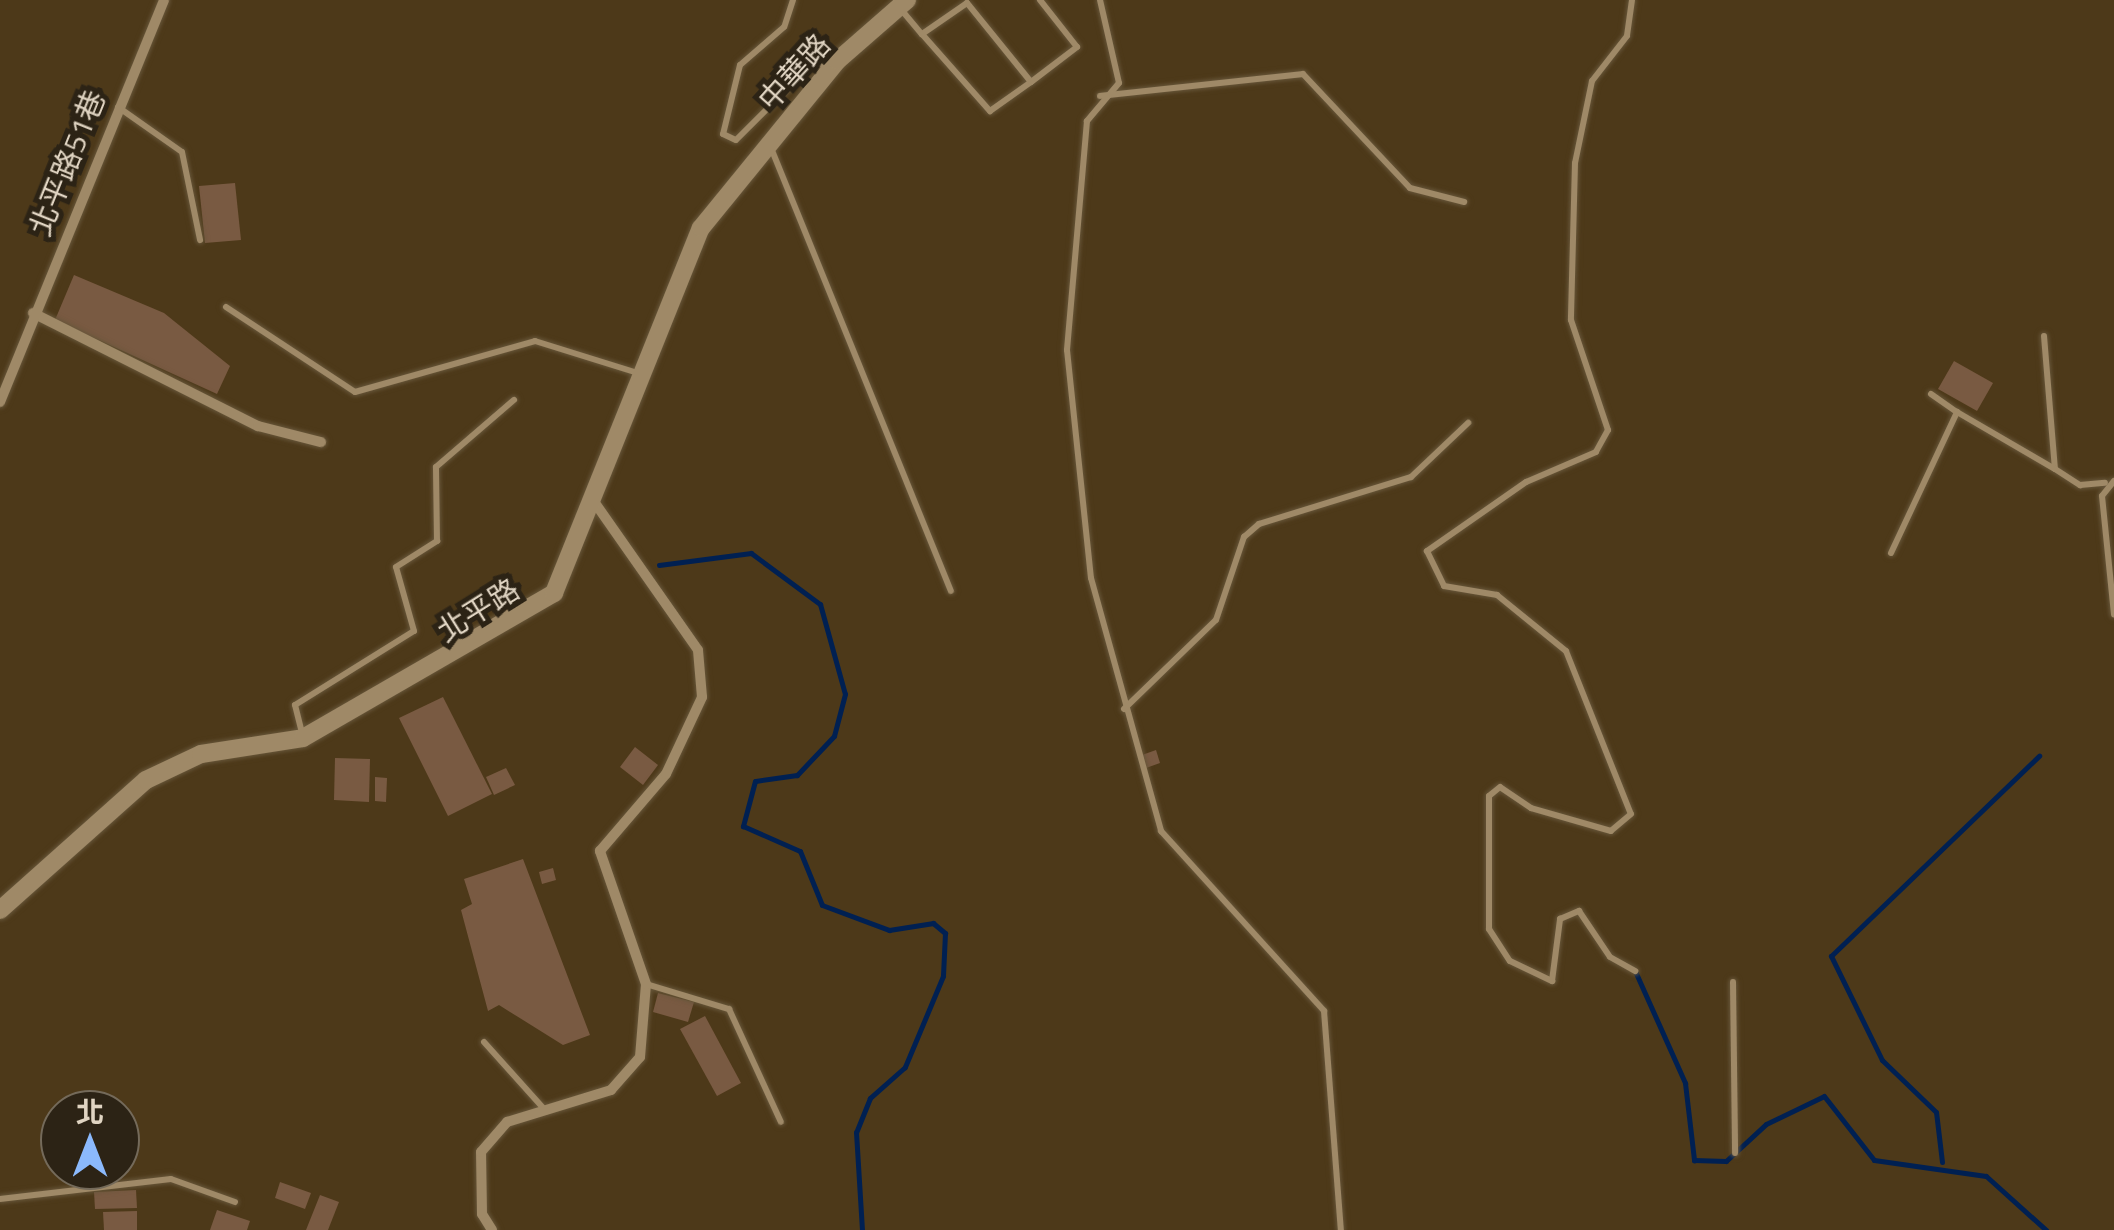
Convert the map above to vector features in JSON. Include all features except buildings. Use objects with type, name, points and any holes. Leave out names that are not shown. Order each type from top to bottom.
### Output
[{"type":"street","name":"北平路51巷","points":[[0,402],[117,107],[164,0]]},
{"type":"street","name":"中華路","points":[[769,142],[837,61],[903,3]]},
{"type":"street","name":"北平路","points":[[0,910],[146,780],[202,754],[304,738],[554,593],[700,228],[769,142]]},
{"type":"street","points":[[33,313],[258,426],[321,442]]},
{"type":"street","points":[[492,1230],[482,1214],[481,1152],[508,1122],[632,1076],[647,1036],[646,984],[600,851],[666,774],[704,678],[698,650],[592,497]]},
{"type":"lane","points":[[794,0],[784,27],[740,65],[722,134],[736,140],[811,65],[837,61]]},
{"type":"lane","points":[[903,3],[922,34],[990,111],[1077,46],[1040,0]]},
{"type":"lane","points":[[1100,0],[1119,83],[1099,96],[1087,121],[1067,350],[1091,578],[1124,709],[1161,831],[1324,1011],[1342,1230]]},
{"type":"lane","points":[[1632,0],[1627,36],[1592,81],[1575,163],[1571,320],[1608,430],[1596,452],[1526,482],[1427,552],[1444,586],[1497,595],[1566,651],[1631,814],[1611,831],[1531,808],[1500,787],[1489,796],[1489,930],[1510,961],[1552,981],[1560,919],[1578,911],[1610,956],[1635,972]]},
{"type":"lane","points":[[922,34],[969,1],[1031,82]]},
{"type":"lane","points":[[1099,96],[1302,74],[1410,188],[1464,202]]},
{"type":"lane","points":[[117,107],[182,152],[200,240]]},
{"type":"lane","points":[[769,142],[952,591]]},
{"type":"lane","points":[[226,308],[355,392],[535,340],[642,374]]},
{"type":"lane","points":[[2044,336],[2055,469]]},
{"type":"lane","points":[[1931,394],[2080,485],[2114,481]]},
{"type":"lane","points":[[304,738],[296,705],[414,631],[396,567],[437,541],[436,467],[514,400]]},
{"type":"lane","points":[[1892,553],[1957,412]]},
{"type":"lane","points":[[1124,709],[1216,620],[1244,537],[1259,524],[1412,477],[1468,423]]},
{"type":"lane","points":[[2105,483],[2102,496],[2114,614]]},
{"type":"lane","points":[[1733,982],[1736,1153]]},
{"type":"lane","points":[[646,984],[730,1009],[781,1122]]},
{"type":"lane","points":[[484,1042],[546,1111]]},
{"type":"lane","points":[[0,1199],[172,1179],[235,1202]]},
{"type":"waterway","points":[[659,565],[751,553],[820,604],[845,694],[834,736],[797,775],[755,781],[743,826],[800,851],[822,905],[889,930],[933,923],[945,933],[943,976],[905,1067],[870,1098],[856,1132],[862,1230]]},
{"type":"waterway","points":[[1942,1162],[1936,1112],[1882,1060],[1831,956],[2039,756]]},
{"type":"waterway","points":[[1635,971],[1685,1083],[1694,1160],[1726,1161],[1766,1124],[1824,1096],[1874,1160],[1986,1176],[2046,1230]]}]
